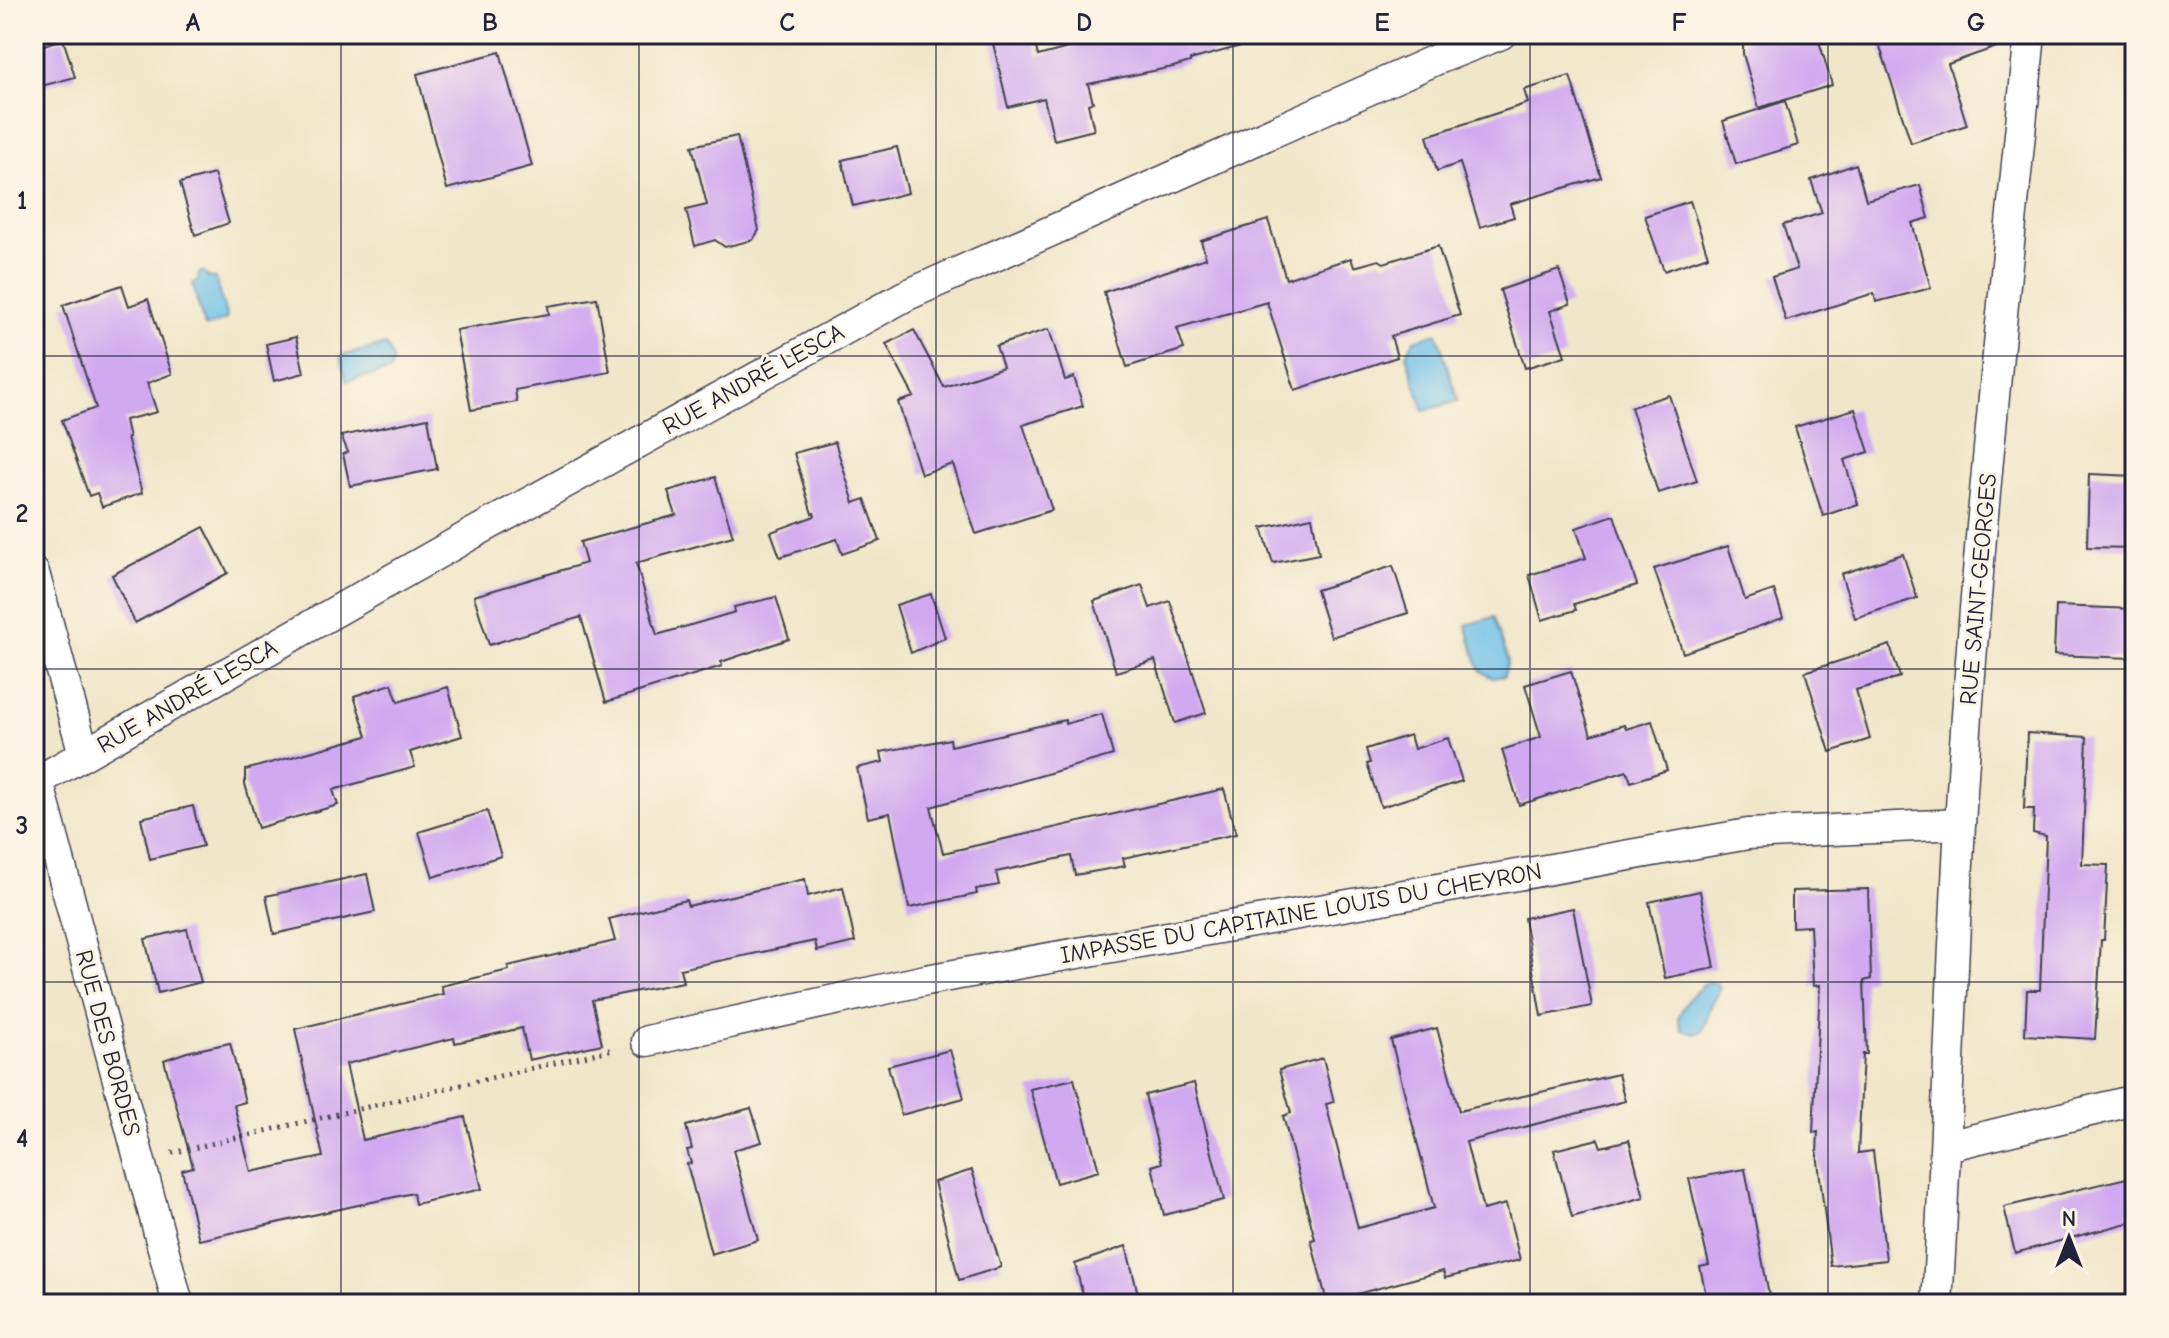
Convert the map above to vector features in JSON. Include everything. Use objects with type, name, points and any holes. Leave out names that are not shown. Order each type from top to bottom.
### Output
[{"type":"street","name":"RUE ANDRÉ LESCA","points":[[36,782],[470,535],[905,296],[1422,66],[1501,34]]},
{"type":"street","name":"RUE SAINT-GEORGES","points":[[1937,1304],[1947,1146],[1960,824],[1983,514],[2030,34]]},
{"type":"street","points":[[34,573],[84,754]]},
{"type":"street","name":"RUE DES BORDES","points":[[36,782],[178,1304]]},
{"type":"street","name":"IMPASSE DU CAPITAINE LOUIS DU CHEYRON","points":[[647,1041],[926,980],[1748,834],[1960,824]]},
{"type":"street","points":[[1947,1146],[2135,1100]]},
{"type":"path","points":[[140,1161],[647,1041]]},
{"type":"water","points":[[203,271],[208,277],[215,278],[227,318],[207,327],[193,286]]},
{"type":"water","points":[[1437,333],[1458,401],[1424,411],[1406,355],[1414,340]]},
{"type":"water","points":[[386,345],[392,359],[391,371],[346,381],[340,356]]},
{"type":"water","points":[[1494,617],[1508,660],[1504,676],[1492,678],[1480,670],[1466,625]]},
{"type":"water","points":[[1707,982],[1720,987],[1704,1028],[1697,1033],[1682,1030],[1678,1017],[1690,997]]},
{"type":"building","points":[[1033,34],[1038,56],[1121,34],[1247,34],[1248,44],[1173,67],[1088,84],[1093,102],[1088,104],[1094,130],[1054,140],[1044,98],[1008,107],[993,43]]},
{"type":"building","points":[[1766,34],[1817,34],[1832,85],[1759,108],[1743,54],[1743,41]]},
{"type":"building","points":[[1876,34],[2012,34],[2011,42],[1948,64],[1967,125],[1911,143]]},
{"type":"building","points":[[63,39],[75,77],[34,88],[34,48]]},
{"type":"building","points":[[500,52],[532,166],[447,189],[417,74]]},
{"type":"building","points":[[1570,76],[1601,177],[1510,204],[1514,217],[1480,227],[1460,163],[1437,171],[1427,136],[1528,103],[1524,90]]},
{"type":"building","points":[[1785,101],[1798,145],[1736,164],[1723,121]]},
{"type":"building","points":[[737,136],[759,230],[753,240],[725,247],[715,240],[695,246],[686,210],[707,205],[692,146]]},
{"type":"building","points":[[897,147],[908,193],[853,206],[842,160]]},
{"type":"building","points":[[1856,164],[1866,200],[1920,185],[1929,218],[1912,223],[1931,288],[1876,302],[1874,293],[1786,321],[1772,277],[1797,269],[1783,225],[1822,213],[1811,180]]},
{"type":"building","points":[[214,174],[229,223],[195,235],[180,183]]},
{"type":"building","points":[[1690,201],[1708,256],[1664,271],[1645,216]]},
{"type":"building","points":[[1268,220],[1286,279],[1351,258],[1354,267],[1379,260],[1384,263],[1438,246],[1460,315],[1391,336],[1397,357],[1295,390],[1267,302],[1177,328],[1184,349],[1127,367],[1104,292],[1206,258],[1201,241]]},
{"type":"building","points":[[1559,270],[1570,304],[1550,311],[1565,356],[1525,368],[1500,290]]},
{"type":"building","points":[[122,285],[129,306],[148,299],[172,374],[147,383],[157,412],[125,420],[142,493],[102,507],[97,493],[89,496],[62,420],[96,408],[63,305]]},
{"type":"building","points":[[597,298],[610,372],[515,390],[517,402],[471,410],[456,330],[549,314],[548,306]]},
{"type":"building","points":[[1049,329],[1065,380],[1074,377],[1083,406],[1023,425],[1052,510],[976,534],[953,464],[921,474],[898,402],[914,397],[886,344],[914,330],[944,387],[1003,367],[996,346]]},
{"type":"building","points":[[296,337],[304,373],[274,381],[266,344]]},
{"type":"building","points":[[1669,395],[1697,481],[1658,493],[1631,407]]},
{"type":"building","points":[[1855,409],[1869,452],[1844,460],[1858,504],[1823,516],[1795,427]]},
{"type":"building","points":[[428,418],[437,469],[350,486],[343,454],[348,452],[341,436]]},
{"type":"building","points":[[835,442],[854,503],[865,499],[880,541],[842,554],[837,539],[780,557],[771,532],[815,516],[794,453]]},
{"type":"building","points":[[2089,474],[2135,476],[2135,548],[2087,547]]},
{"type":"building","points":[[715,477],[733,536],[636,563],[657,635],[735,612],[734,607],[776,597],[789,639],[721,662],[722,666],[606,702],[581,617],[489,645],[474,596],[586,563],[580,542],[676,515],[668,491]]},
{"type":"building","points":[[1614,515],[1637,585],[1574,604],[1576,610],[1542,620],[1529,575],[1586,558],[1576,528]]},
{"type":"building","points":[[1312,517],[1319,554],[1273,563],[1262,528]]},
{"type":"building","points":[[204,527],[228,573],[135,623],[112,575]]},
{"type":"building","points":[[1728,546],[1745,600],[1774,590],[1783,618],[1683,653],[1654,569]]},
{"type":"building","points":[[1903,554],[1917,598],[1855,618],[1841,574]]},
{"type":"building","points":[[1393,566],[1408,613],[1331,637],[1316,590]]},
{"type":"building","points":[[1142,585],[1150,608],[1170,601],[1206,713],[1175,723],[1155,660],[1116,672],[1094,601]]},
{"type":"building","points":[[931,594],[945,638],[911,653],[896,605]]},
{"type":"building","points":[[2056,606],[2134,609],[2132,658],[2054,655]]},
{"type":"building","points":[[1890,645],[1900,677],[1856,690],[1870,739],[1830,752],[1805,672]]},
{"type":"building","points":[[1571,671],[1591,735],[1652,721],[1667,770],[1631,782],[1627,771],[1519,805],[1502,750],[1541,737],[1525,685]]},
{"type":"building","points":[[392,684],[398,702],[448,687],[462,736],[410,752],[415,767],[333,790],[338,805],[258,828],[245,784],[245,770],[367,736],[354,696]]},
{"type":"building","points":[[1102,714],[1113,755],[931,807],[943,853],[1224,789],[1236,834],[1123,858],[1125,866],[1075,875],[1071,856],[996,872],[999,885],[976,889],[977,894],[909,908],[890,813],[868,818],[857,768],[883,762],[881,752],[950,739],[951,746]]},
{"type":"building","points":[[2027,733],[2087,737],[2082,864],[2108,865],[2095,1039],[2025,1035],[2027,990],[2040,990],[2046,836],[2033,833],[2034,809],[2024,809]]},
{"type":"building","points":[[1410,735],[1414,749],[1448,738],[1462,781],[1381,807],[1367,764],[1370,763],[1366,749]]},
{"type":"building","points":[[193,806],[203,846],[150,859],[141,818]]},
{"type":"building","points":[[487,811],[501,856],[433,877],[419,832]]},
{"type":"building","points":[[367,874],[375,912],[274,934],[266,896]]},
{"type":"building","points":[[805,879],[808,896],[843,887],[855,942],[817,951],[815,941],[680,969],[683,982],[592,1000],[602,1044],[529,1060],[522,1028],[455,1043],[454,1038],[346,1064],[363,1140],[465,1117],[482,1189],[415,1204],[413,1193],[199,1240],[182,1170],[193,1167],[164,1060],[230,1043],[245,1102],[234,1105],[251,1172],[323,1157],[295,1029],[443,994],[441,986],[509,970],[508,966],[615,941],[609,919],[686,900],[688,906]]},
{"type":"building","points":[[1868,889],[1871,979],[1864,981],[1867,1054],[1863,1054],[1858,1153],[1873,1151],[1886,1260],[1831,1266],[1817,1153],[1818,1132],[1813,1133],[1820,985],[1813,986],[1810,926],[1792,927],[1792,891]]},
{"type":"building","points":[[1700,891],[1715,968],[1665,978],[1649,902]]},
{"type":"building","points":[[1573,908],[1592,1006],[1541,1016],[1524,918]]},
{"type":"building","points":[[187,929],[201,982],[158,993],[145,939]]},
{"type":"building","points":[[1437,1028],[1459,1111],[1618,1074],[1625,1101],[1466,1142],[1483,1210],[1506,1204],[1520,1260],[1445,1278],[1443,1271],[1327,1302],[1311,1240],[1315,1239],[1283,1116],[1291,1113],[1279,1070],[1323,1058],[1334,1102],[1326,1104],[1358,1228],[1434,1208],[1391,1040]]},
{"type":"building","points":[[950,1050],[964,1098],[901,1115],[888,1066]]},
{"type":"building","points":[[1074,1079],[1099,1171],[1056,1183],[1030,1089]]},
{"type":"building","points":[[1194,1083],[1224,1200],[1164,1215],[1152,1166],[1162,1163],[1145,1095]]},
{"type":"building","points":[[751,1108],[762,1142],[733,1150],[758,1240],[711,1254],[687,1164],[691,1163],[687,1150],[692,1149],[686,1126]]},
{"type":"building","points":[[1598,1139],[1601,1147],[1629,1140],[1644,1197],[1572,1217],[1554,1150]]},
{"type":"building","points":[[1745,1169],[1770,1300],[1766,1301],[1767,1304],[1708,1304],[1700,1267],[1709,1265],[1689,1179]]},
{"type":"building","points":[[972,1170],[1001,1267],[959,1280],[934,1182]]},
{"type":"building","points":[[2135,1176],[2135,1221],[2015,1253],[2004,1207]]},
{"type":"building","points":[[1126,1246],[1138,1294],[1101,1304],[1085,1304],[1075,1264]]}]
